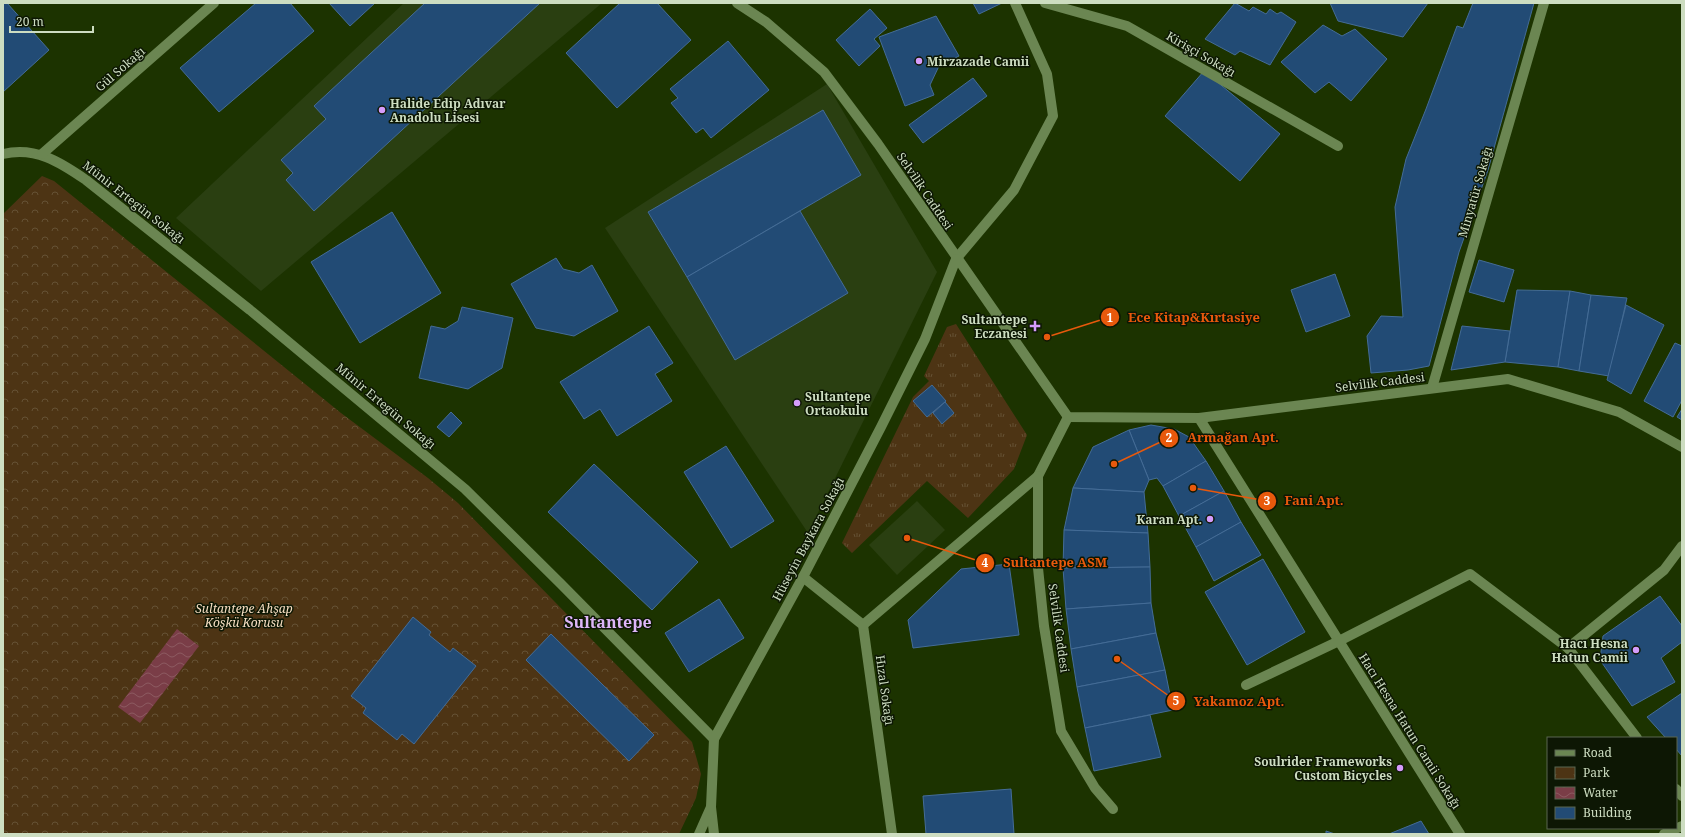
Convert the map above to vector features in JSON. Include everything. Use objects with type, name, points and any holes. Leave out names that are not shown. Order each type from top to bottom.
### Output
[{"type":"street","name":"Gül Sokağı","points":[[42,154],[214,3]]},
{"type":"street","name":"Selvilik Caddesi","points":[[737,3],[766,22],[824,72],[878,144],[956,259],[1068,417]]},
{"type":"street","points":[[956,259],[1014,190],[1053,116],[1047,74],[1016,3]]},
{"type":"street","name":"Kirişçi Sokağı","points":[[1045,3],[1127,26],[1338,146]]},
{"type":"street","name":"Minyatür Sokağı","points":[[1432,388],[1544,3]]},
{"type":"street","name":"Münir Ertegün Sokağı","points":[[3,154],[23,151],[42,154],[63,164],[86,180],[250,310],[465,489],[567,589],[714,739]]},
{"type":"street","name":"Hüseyin Baykara Sokağı","points":[[699,834],[711,807],[714,739],[803,577],[881,427],[925,339],[956,259]]},
{"type":"street","name":"Selvilik Caddesi","points":[[1068,417],[1199,418],[1508,379],[1619,412],[1682,448]]},
{"type":"street","name":"Selvilik Caddesi","points":[[1068,417],[1038,476],[1038,568],[1044,626],[1061,731],[1095,788],[1113,809]]},
{"type":"street","name":"Hacı Hesna Hatun Camii Sokağı","points":[[1199,418],[1460,834]]},
{"type":"street","points":[[803,577],[862,625],[1038,476]]},
{"type":"street","points":[[1568,648],[1664,570],[1682,546]]},
{"type":"street","points":[[1246,685],[1339,641],[1470,574],[1568,648],[1636,737]]},
{"type":"street","name":"Hızal Sokağı","points":[[862,625],[892,834]]},
{"type":"street","points":[[711,807],[714,834]]},
{"type":"street","points":[[1664,834],[1675,829]]},
{"type":"shaded area","name":"Halide Edip Adıvar Anadolu Lisesi","points":[[404,3],[602,3],[261,291],[176,218]]},
{"type":"shaded area","name":"Sultantepe Ortaokulu","points":[[827,84],[937,272],[808,533],[605,228]]},
{"type":"shaded area","points":[[917,501],[945,530],[897,575],[869,545]]},
{"type":"green space","name":"Sultantepe Ahşap Köşkü Korusu","points":[[42,176],[54,181],[341,413],[428,478],[458,503],[692,742],[701,774],[696,798],[679,834],[3,834],[3,214]]},
{"type":"green space","points":[[956,324],[1027,435],[1014,469],[968,518],[927,481],[852,553],[842,543],[913,397],[929,381],[924,376],[947,327]]},
{"type":"water","points":[[177,629],[199,646],[140,723],[118,707]]},
{"type":"building","points":[[3,3],[7,3],[49,50],[3,92]]},
{"type":"building","points":[[256,3],[290,3],[314,31],[219,112],[180,68]]},
{"type":"building","points":[[329,3],[375,3],[350,26]]},
{"type":"building","points":[[425,3],[540,3],[314,211],[286,180],[293,173],[281,160],[326,119],[314,106]]},
{"type":"building","points":[[620,3],[657,3],[691,40],[617,108],[566,53]]},
{"type":"building","points":[[973,3],[1002,3],[979,14]]},
{"type":"building","points":[[1235,3],[1249,11],[1253,7],[1266,14],[1270,9],[1277,14],[1281,12],[1296,22],[1270,65],[1240,51],[1235,55],[1205,39]]},
{"type":"building","points":[[1330,3],[1428,3],[1403,37],[1338,21]]},
{"type":"building","points":[[1473,3],[1534,3],[1488,170],[1459,252],[1429,366],[1408,370],[1371,373],[1367,336],[1381,316],[1403,317],[1395,207],[1406,159],[1457,26],[1463,28]]},
{"type":"building","points":[[870,9],[887,28],[874,39],[880,46],[859,66],[836,40]]},
{"type":"building","name":"Mirzazade Camii","points":[[936,16],[959,56],[939,66],[930,85],[934,95],[905,106],[879,37]]},
{"type":"building","points":[[1323,25],[1342,36],[1355,29],[1387,59],[1351,101],[1329,82],[1315,93],[1281,62]]},
{"type":"building","points":[[728,41],[769,90],[711,138],[703,128],[696,133],[671,103],[678,98],[670,89]]},
{"type":"building","points":[[1204,71],[1280,134],[1240,181],[1165,116]]},
{"type":"building","points":[[973,78],[987,96],[923,143],[909,125]]},
{"type":"building","points":[[823,110],[861,175],[687,277],[648,212]]},
{"type":"building","points":[[800,211],[848,293],[735,360],[687,277]]},
{"type":"building","points":[[392,212],[441,293],[360,343],[311,262]]},
{"type":"building","points":[[556,258],[563,269],[579,273],[592,265],[618,311],[574,336],[536,328],[511,284]]},
{"type":"building","points":[[1479,260],[1514,270],[1504,302],[1469,292]]},
{"type":"building","points":[[1335,274],[1350,316],[1306,332],[1291,290]]},
{"type":"building","points":[[1517,290],[1570,291],[1558,367],[1505,362]]},
{"type":"building","points":[[1570,291],[1591,295],[1579,371],[1558,367]]},
{"type":"building","points":[[1591,295],[1627,298],[1609,376],[1579,371]]},
{"type":"building","points":[[1626,305],[1664,325],[1631,394],[1607,380]]},
{"type":"building","points":[[462,307],[513,318],[502,368],[468,389],[419,378],[431,326],[445,329],[458,321]]},
{"type":"building","points":[[649,326],[673,363],[655,374],[672,401],[617,436],[600,409],[584,419],[560,382]]},
{"type":"building","points":[[1462,326],[1510,331],[1505,362],[1451,370]]},
{"type":"building","points":[[1675,343],[1682,346],[1682,400],[1673,417],[1644,401]]},
{"type":"building","points":[[932,385],[946,401],[927,417],[913,401]]},
{"type":"building","points":[[945,402],[954,413],[942,424],[933,413]]},
{"type":"building","points":[[1682,409],[1682,420],[1677,417]]},
{"type":"building","points":[[451,412],[462,423],[449,437],[437,427]]},
{"type":"building","points":[[1151,425],[1174,429],[1189,437],[1206,461],[1163,486],[1157,478],[1149,480],[1129,430]]},
{"type":"building","points":[[1129,430],[1149,480],[1144,492],[1073,488],[1093,447]]},
{"type":"building","points":[[726,446],[774,521],[731,548],[684,472]]},
{"type":"building","points":[[1206,461],[1224,491],[1179,516],[1163,486]]},
{"type":"building","points":[[594,464],[698,562],[652,610],[548,512]]},
{"type":"building","points":[[1073,488],[1144,492],[1148,533],[1064,530]]},
{"type":"building","name":"Karan Apt.","points":[[1224,491],[1241,522],[1196,547],[1179,516]]},
{"type":"building","points":[[1241,522],[1261,555],[1214,581],[1196,547]]},
{"type":"building","points":[[1064,530],[1148,533],[1150,567],[1063,568]]},
{"type":"building","points":[[1263,559],[1305,632],[1247,665],[1205,592]]},
{"type":"building","points":[[1009,564],[1019,635],[913,648],[908,620],[961,569]]},
{"type":"building","points":[[1150,567],[1151,603],[1066,609],[1063,568]]},
{"type":"building","name":"Hacı Hesna Hatun Camii","points":[[1660,596],[1682,626],[1682,642],[1661,658],[1675,682],[1632,706],[1600,660],[1603,636]]},
{"type":"building","points":[[719,599],[744,638],[689,672],[665,633]]},
{"type":"building","points":[[1151,603],[1156,633],[1071,649],[1066,609]]},
{"type":"building","points":[[413,617],[431,632],[429,635],[450,652],[453,648],[476,666],[414,744],[402,734],[397,740],[363,713],[366,708],[351,696]]},
{"type":"building","points":[[1156,633],[1165,670],[1077,687],[1071,649]]},
{"type":"building","points":[[551,634],[654,735],[629,761],[526,660]]},
{"type":"building","points":[[1165,670],[1173,710],[1085,728],[1077,687]]},
{"type":"building","points":[[1682,693],[1682,756],[1677,750],[1677,737],[1665,737],[1647,717]]},
{"type":"building","points":[[1150,715],[1161,757],[1094,771],[1085,728]]},
{"type":"building","points":[[1011,789],[1014,834],[926,834],[923,796]]},
{"type":"building","points":[[1421,821],[1429,834],[1389,834]]},
{"type":"building","points":[[1326,831],[1335,834],[1326,834]]},
{"type":"place","name":"Mirzazade Camii","points":[[919,61]]},
{"type":"place","name":"Halide Edip Adıvar Anadolu Lisesi","points":[[382,110]]},
{"type":"place","name":"Sultantepe Eczanesi","points":[[1035,326]]},
{"type":"place","name":"Ece Kitap&Kırtasiye","points":[[1047,337]]},
{"type":"place","name":"Sultantepe Ortaokulu","points":[[797,403]]},
{"type":"place","name":"Armağan Apt.","points":[[1114,464]]},
{"type":"place","name":"Fani Apt.","points":[[1193,488]]},
{"type":"place","name":"Karan Apt.","points":[[1210,519]]},
{"type":"place","name":"Sultantepe ASM","points":[[907,538]]},
{"type":"place","name":"Hacı Hesna Hatun Camii","points":[[1636,650]]},
{"type":"place","name":"Yakamoz Apt.","points":[[1117,659]]},
{"type":"place","name":"Soulrider Frameworks Custom Bicycles","points":[[1400,768]]},
{"type":"district","name":"Sultantepe","points":[[608,622]]}]
